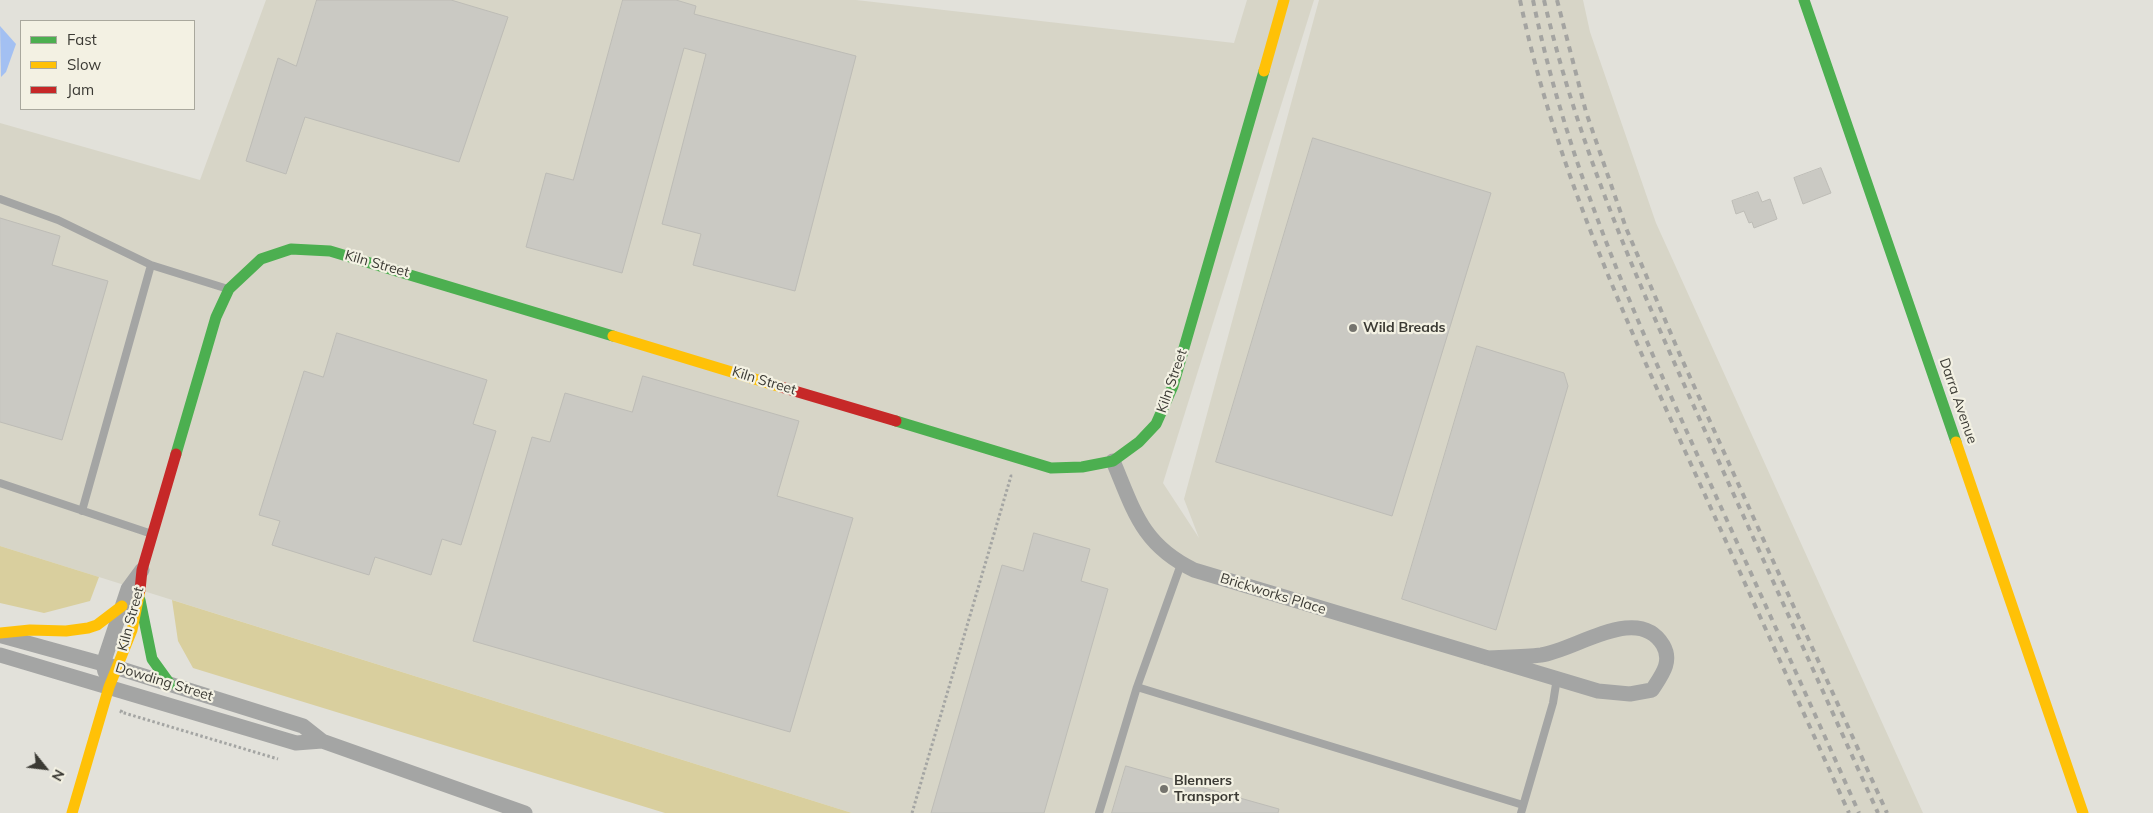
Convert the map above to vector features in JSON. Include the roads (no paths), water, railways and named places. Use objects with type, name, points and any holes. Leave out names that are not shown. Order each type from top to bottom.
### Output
[{"type":"street","name":"Kiln Street","points":[[111,666],[140,598],[142,570],[216,317],[230,289],[261,259],[291,249],[330,251],[1051,468],[1082,467],[1113,461],[1139,442],[1156,424],[1173,386],[1284,0]]},
{"type":"street","name":"Darra Avenue","points":[[1804,0],[2084,813]]},
{"type":"street","name":"Brickworks Place","points":[[1113,461],[1143,527],[1159,548],[1181,564],[1194,570],[1487,658],[1557,678],[1598,691],[1630,694],[1652,690],[1666,669],[1665,650],[1658,637],[1642,628],[1622,627],[1571,647],[1541,655],[1487,658]]},
{"type":"street","name":"Kiln Street","points":[[109,687],[122,606],[128,589],[142,570]]},
{"type":"street","points":[[140,598],[152,659],[170,684]]},
{"type":"street","points":[[0,634],[30,630],[66,631],[88,628],[97,625],[122,606]]},
{"type":"street","name":"Dowding Street","points":[[0,634],[111,666],[303,726],[322,742],[525,813]]},
{"type":"street","name":"Dowding Street","points":[[0,655],[296,743],[322,742]]},
{"type":"street","points":[[72,813],[109,687]]},
{"type":"lane","points":[[0,199],[58,220],[151,265],[230,289]]},
{"type":"lane","points":[[82,511],[151,265]]},
{"type":"lane","points":[[0,483],[152,534]]},
{"type":"lane","points":[[1099,813],[1137,687],[1181,564]]},
{"type":"lane","points":[[1137,687],[1522,809],[1553,703],[1557,678]]},
{"type":"water","points":[[0,26],[16,44],[6,72],[1,77]]},
{"type":"railway","points":[[1520,0],[1550,117],[1569,174],[1612,286],[1849,813]]},
{"type":"railway","points":[[1533,0],[1564,120],[1604,236],[1676,407],[1859,813]]},
{"type":"railway","points":[[1544,0],[1576,115],[1595,171],[1638,280],[1878,813]]},
{"type":"railway","points":[[1557,0],[1586,112],[1626,228],[1680,355],[1887,813]]},
{"type":"place","name":"Wild Breads","points":[[1353,328]]},
{"type":"place","name":"Blenners Transport","points":[[1164,789]]}]
